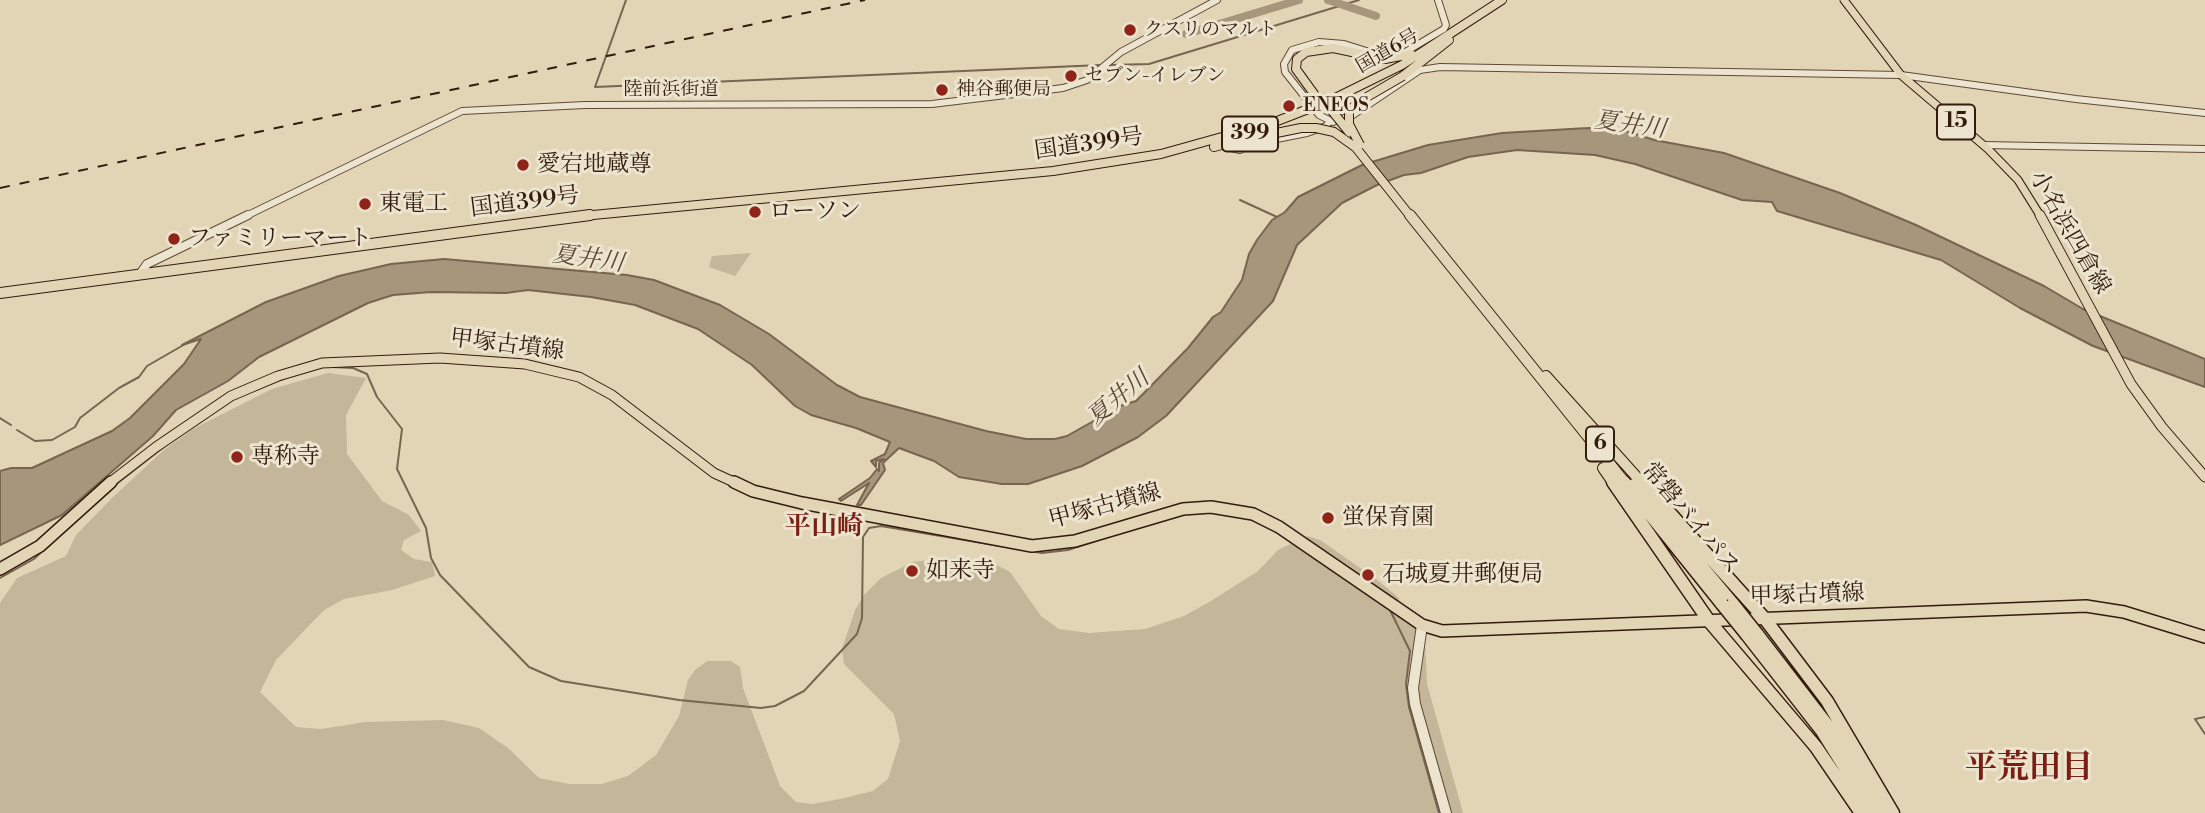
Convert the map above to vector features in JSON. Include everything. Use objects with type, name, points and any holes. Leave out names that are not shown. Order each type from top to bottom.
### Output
[{"type":"highway","name":"国道6号","points":[[1319,103],[1394,75],[1451,38],[1502,0]]},
{"type":"highway","name":"国道6号","points":[[1319,103],[1402,65],[1477,18]]},
{"type":"highway","name":"6","points":[[1319,103],[1296,69],[1297,59],[1306,52],[1333,48],[1380,59],[1400,58],[1477,18]]},
{"type":"highway","name":"6","points":[[1358,146],[1349,124],[1349,111],[1360,101],[1402,76],[1451,38]]},
{"type":"highway","name":"6","points":[[1311,53],[1345,53],[1374,68],[1376,72],[1371,78],[1319,103],[1301,69],[1302,60],[1311,53]]},
{"type":"highway","name":"国道399号","points":[[0,293],[560,218],[1059,171],[1128,160],[1255,132],[1319,103]]},
{"type":"highway","name":"常磐バイパス","points":[[1319,103],[1358,146],[1728,604],[1822,731],[1873,813]]},
{"type":"highway","name":"6","points":[[1128,160],[1145,162],[1301,128],[1334,132],[1358,146]]},
{"type":"highway","name":"常磐バイパス","points":[[1468,283],[1510,342],[1728,604]]},
{"type":"highway","points":[[1510,342],[1518,357],[1618,488],[1709,621],[1816,747],[1861,813]]},
{"type":"highway","points":[[1542,372],[1765,619],[1839,720],[1893,813]]},
{"type":"highway","name":"常磐バイパス","points":[[1752,635],[1831,730],[1884,813]]},
{"type":"main road","name":"小名浜四倉線","points":[[1844,0],[1901,75],[1983,145],[2024,189],[2121,366],[2144,402],[2205,477]]},
{"type":"main road","name":"甲塚古墳線","points":[[0,569],[40,546],[103,488],[156,447],[231,396],[278,376],[322,363],[440,358],[533,365],[579,377],[612,395],[714,473],[753,491],[802,503],[1032,545],[1075,541],[1183,509],[1211,507],[1253,514],[1279,527],[1422,625],[1442,631],[2085,606],[2124,612],[2205,637]]},
{"type":"street","name":"陸前浜街道","points":[[141,274],[147,264],[442,118],[462,111],[584,105],[932,104],[1063,88],[1087,80],[1121,52],[1217,0]]},
{"type":"street","points":[[1330,121],[1319,103],[1285,72],[1284,64],[1292,50],[1325,42],[1344,44],[1384,56],[1408,52],[1444,29],[1446,25],[1438,0]]},
{"type":"street","points":[[1330,121],[1353,116],[1412,75],[1431,67],[1901,75],[2205,113]]},
{"type":"street","points":[[1227,145],[1240,150],[1251,144],[1307,133],[1326,126],[1330,121]]},
{"type":"street","points":[[1983,145],[2205,149]]},
{"type":"street","points":[[1422,625],[1415,674],[1415,704],[1446,813]]},
{"type":"shaded area","points":[[1588,128],[1630,132],[1654,140],[1724,153],[1840,193],[1916,225],[2044,286],[2083,309],[2205,359],[2205,387],[2093,346],[2020,308],[1941,260],[1777,211],[1772,202],[1742,200],[1635,164],[1595,155],[1517,150],[1468,157],[1421,173],[1404,175],[1342,203],[1297,245],[1273,301],[1166,416],[1138,437],[1082,466],[1028,484],[1002,484],[959,477],[934,461],[899,448],[883,463],[885,470],[861,505],[857,505],[869,483],[841,501],[839,499],[870,478],[877,469],[879,471],[879,463],[884,459],[876,461],[876,467],[871,461],[885,454],[890,442],[856,428],[811,415],[795,406],[752,365],[698,329],[635,305],[591,297],[528,290],[506,293],[431,292],[393,295],[368,303],[259,357],[228,381],[176,410],[153,436],[62,515],[0,545],[0,471],[32,468],[112,431],[130,418],[184,364],[201,339],[182,345],[266,302],[339,276],[391,264],[444,259],[627,275],[654,280],[720,305],[769,334],[837,385],[860,397],[986,431],[1026,439],[1055,439],[1067,436],[1120,406],[1136,401],[1188,348],[1213,317],[1221,312],[1242,280],[1249,254],[1257,240],[1272,220],[1285,212],[1298,197],[1362,165],[1428,145],[1502,133]]},
{"type":"shaded area","points":[[751,253],[735,276],[709,267],[712,256]]},
{"type":"shaded area","points":[[328,373],[366,378],[346,415],[347,454],[382,501],[409,515],[421,531],[404,540],[401,550],[414,559],[432,562],[435,576],[392,590],[344,599],[324,610],[276,660],[260,692],[296,727],[321,729],[366,722],[443,720],[479,728],[508,748],[539,778],[569,784],[602,784],[628,776],[656,755],[679,716],[688,680],[695,670],[707,661],[731,661],[740,667],[743,688],[780,786],[796,802],[813,804],[840,799],[873,791],[888,779],[900,741],[894,714],[844,664],[842,649],[855,610],[864,595],[881,578],[913,562],[951,558],[985,559],[1010,572],[1041,616],[1059,629],[1089,633],[1145,629],[1184,616],[1211,601],[1258,571],[1278,550],[1307,536],[1320,540],[1376,579],[1399,598],[1399,608],[1424,621],[1427,684],[1463,813],[0,813],[0,603],[17,578],[66,556],[76,535],[113,497],[165,449],[193,429],[272,389]]},
{"type":"waterway","points":[[626,0],[595,87],[1101,65]]},
{"type":"waterway","points":[[1186,34],[1299,0]]},
{"type":"waterway","points":[[1328,0],[1376,16]]},
{"type":"waterway","points":[[1110,65],[1149,64],[1359,0]]},
{"type":"waterway","points":[[1240,200],[1277,217]]},
{"type":"waterway","points":[[17,430],[35,441],[52,440],[75,427],[80,418],[119,388],[139,377],[147,366],[187,343]]},
{"type":"waterway","points":[[332,367],[353,368],[367,374],[377,397],[402,429],[397,469],[426,528],[431,558],[440,575],[529,667],[561,681],[679,700],[761,708],[775,706],[804,691],[857,634],[862,618],[863,537],[869,528],[881,526],[1042,553],[1068,550],[1111,536]]},
{"type":"waterway","points":[[256,390],[283,379]]},
{"type":"waterway","points":[[0,418],[11,425]]},
{"type":"waterway","points":[[114,486],[165,446]]},
{"type":"waterway","points":[[0,578],[34,559],[53,541]]},
{"type":"waterway","points":[[1390,610],[1410,651],[1406,684],[1409,707],[1439,813]]},
{"type":"waterway","points":[[2205,717],[2195,719],[2205,734]]},
{"type":"railway","points":[[0,188],[865,0]]},
{"type":"place","name":"クスリのマルト","points":[[1130,30]]},
{"type":"place","name":"セブン-イレブン","points":[[1071,76]]},
{"type":"place","name":"神谷郵便局","points":[[942,90]]},
{"type":"place","name":"ENEOS","points":[[1289,106]]},
{"type":"place","name":"愛宕地蔵尊","points":[[523,165]]},
{"type":"place","name":"東電工","points":[[365,204]]},
{"type":"place","name":"ローソン","points":[[755,212]]},
{"type":"place","name":"ファミリーマート","points":[[174,239]]},
{"type":"place","name":"専称寺","points":[[237,457]]},
{"type":"place","name":"蛍保育園","points":[[1328,518]]},
{"type":"place","name":"如来寺","points":[[912,571]]},
{"type":"place","name":"石城夏井郵便局","points":[[1368,575]]},
{"type":"district","name":"平山崎","points":[[824,528]]},
{"type":"district","name":"平荒田目","points":[[2029,769]]},
{"type":"water label","name":"夏井川","points":[[1630,126]]},
{"type":"water label","name":"夏井川","points":[[588,260]]},
{"type":"water label","name":"夏井川","points":[[1119,399]]}]
